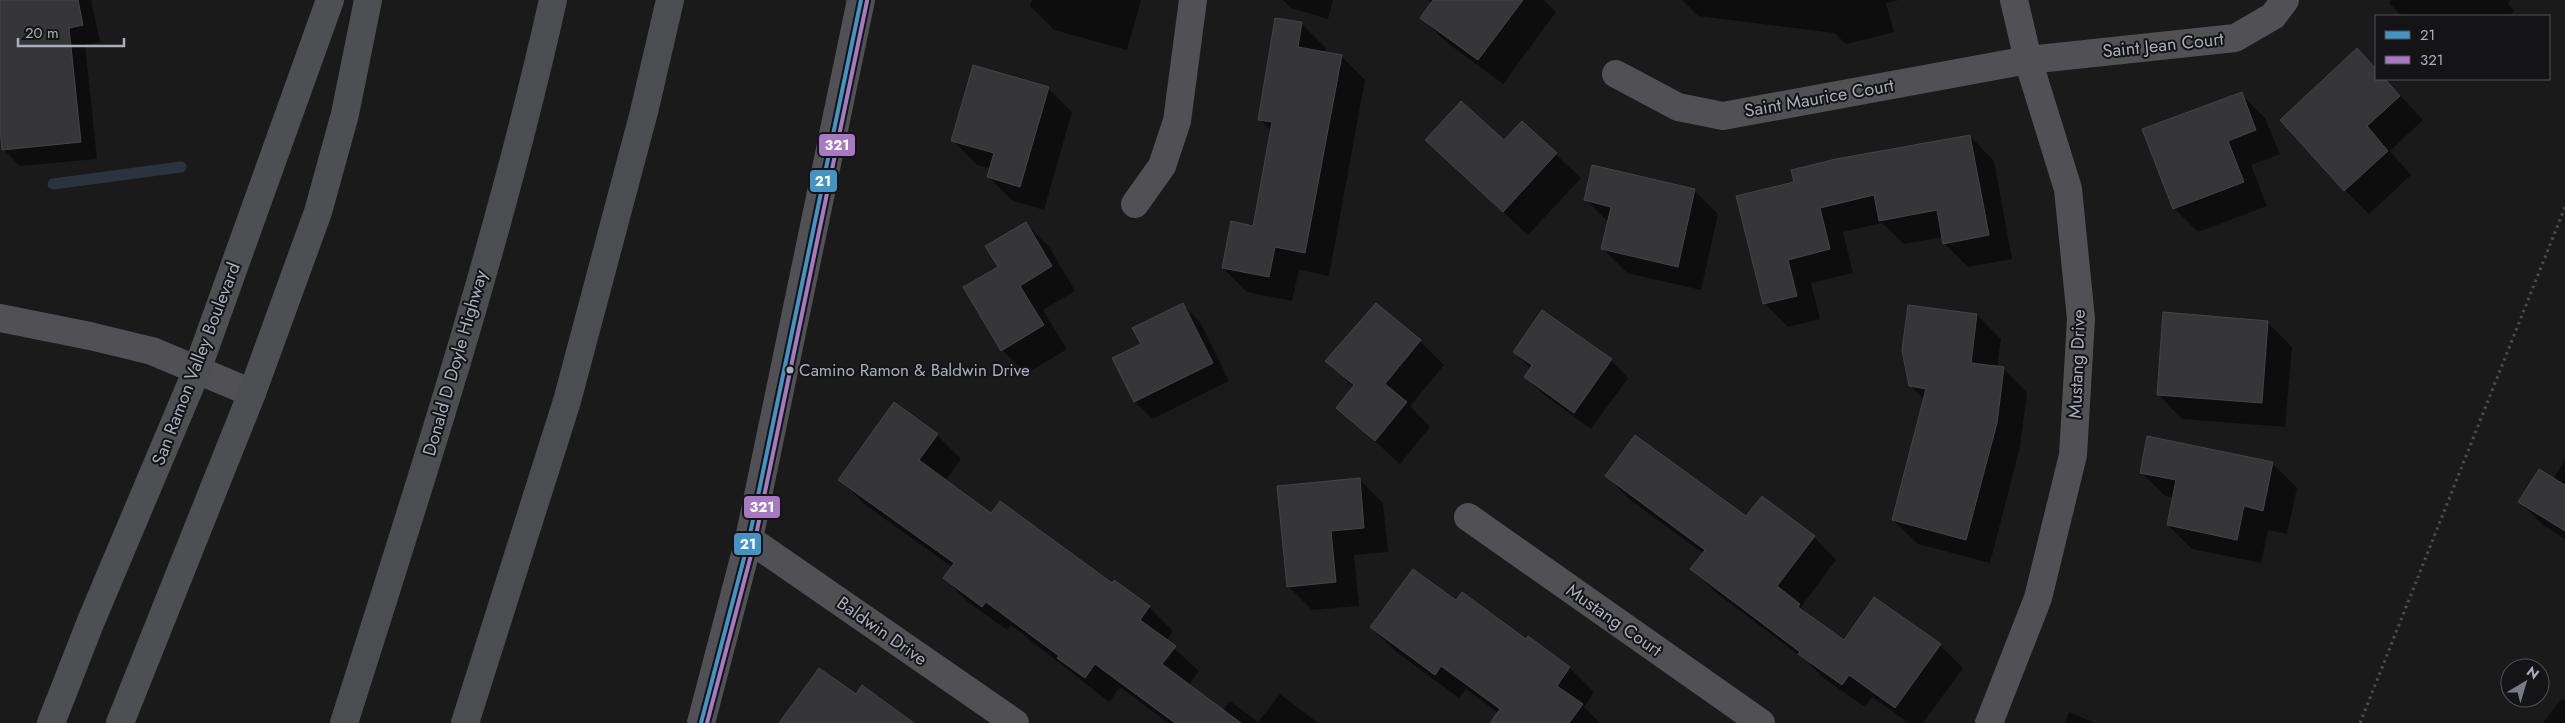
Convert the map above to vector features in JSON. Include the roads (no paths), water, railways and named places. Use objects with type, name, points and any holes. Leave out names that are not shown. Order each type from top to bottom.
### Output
[{"type":"highway","name":"Donald D Doyle Highway","points":[[344,723],[458,362],[535,80],[553,0]]},
{"type":"highway","points":[[465,723],[567,401],[644,112],[670,0]]},
{"type":"main road","name":"San Ramon Valley Boulevard","points":[[51,723],[91,621],[197,370],[330,0]]},
{"type":"main road","points":[[120,723],[252,393],[318,212],[346,114],[368,0]]},
{"type":"street","points":[[701,723],[749,539],[861,0]]},
{"type":"street","points":[[1135,204],[1162,166],[1177,121],[1193,0]]},
{"type":"street","name":"Mustang Drive","points":[[1989,723],[2038,598],[2073,455],[2081,328],[2068,189],[2028,60],[2014,0]]},
{"type":"street","name":"Saint Jean Court","points":[[2028,60],[2235,38],[2273,16],[2285,0]]},
{"type":"street","name":"Saint Maurice Court","points":[[1616,74],[1678,107],[1723,116],[2028,60]]},
{"type":"street","points":[[0,318],[90,336],[152,351],[252,393]]},
{"type":"street","name":"Mustang Court","points":[[1468,517],[1761,723]]},
{"type":"street","name":"Baldwin Drive","points":[[749,539],[1015,723]]},
{"type":"waterway","points":[[53,184],[181,167]]},
{"type":"place","name":"Camino Ramon & Baldwin Drive","points":[[790,370]]}]
